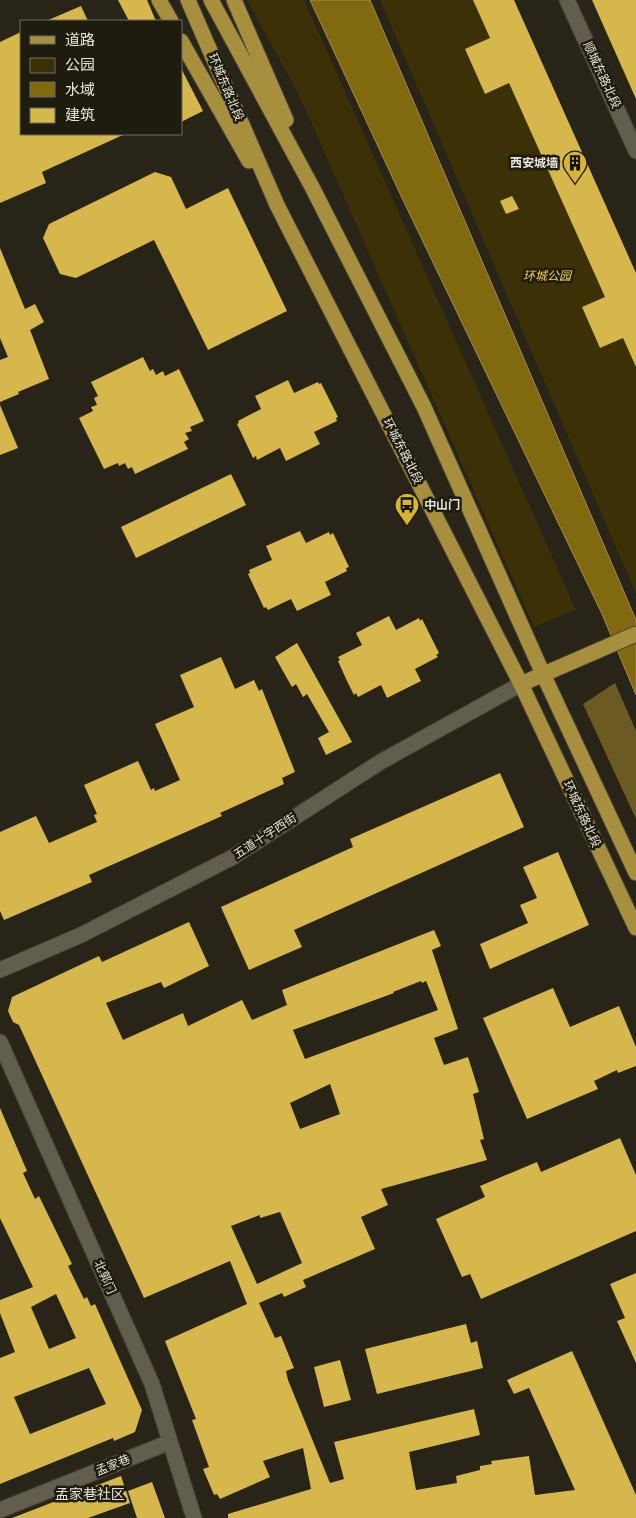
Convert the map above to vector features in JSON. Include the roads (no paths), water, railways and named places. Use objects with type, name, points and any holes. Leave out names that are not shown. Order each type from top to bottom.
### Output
[{"type":"main road","points":[[159,0],[169,20]]},
{"type":"main road","name":"环城东路北段","points":[[188,0],[277,205],[521,684],[636,928]]},
{"type":"main road","name":"环城东路北段","points":[[211,0],[312,187],[424,408],[543,674],[636,873]]},
{"type":"main road","points":[[234,0],[312,187]]},
{"type":"main road","points":[[182,43],[230,130],[277,205]]},
{"type":"main road","points":[[521,684],[636,634]]},
{"type":"street","name":"顺城东路北段","points":[[567,0],[636,151]]},
{"type":"street","name":"五道十字西街","points":[[0,970],[81,935],[233,857],[382,761],[521,684]]},
{"type":"street","name":"北郭门","points":[[0,1042],[152,1384],[194,1518]]},
{"type":"street","name":"孟家巷","points":[[0,1510],[170,1442]]},
{"type":"water","points":[[310,0],[370,0],[636,620],[636,695],[602,614],[402,198]]},
{"type":"place","name":"西安城墙","points":[[575,184]]},
{"type":"place","name":"中山门","points":[[407,526]]},
{"type":"district","name":"孟家巷社区","points":[[90,1494]]},
{"type":"park label","name":"环城公园","points":[[547,276]]}]
